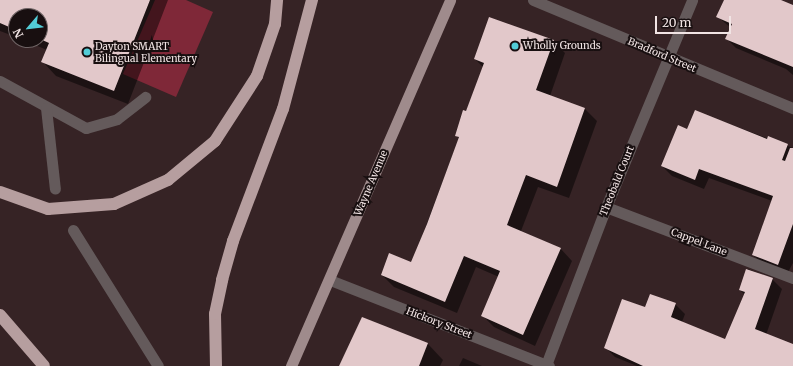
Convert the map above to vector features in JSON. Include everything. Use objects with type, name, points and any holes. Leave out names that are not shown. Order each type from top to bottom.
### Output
[{"type":"highway","points":[[0,192],[48,209],[114,204],[168,180],[215,141],[257,76],[275,24],[277,0]]},
{"type":"highway","points":[[216,366],[215,314],[222,280],[233,241],[283,109],[297,62],[312,0]]},
{"type":"highway","points":[[0,315],[44,366]]},
{"type":"main road","name":"Wayne Avenue","points":[[291,366],[330,280],[450,0]]},
{"type":"street","name":"Bradford Street","points":[[532,0],[668,58],[793,108]]},
{"type":"street","name":"Theobald Court","points":[[548,365],[606,207],[692,0]]},
{"type":"street","points":[[0,81],[46,108],[86,128],[117,119],[145,97]]},
{"type":"street","points":[[46,108],[56,188]]},
{"type":"street","name":"Cappel Lane","points":[[606,207],[793,278]]},
{"type":"street","points":[[73,230],[158,366]]},
{"type":"street","name":"Hickory Street","points":[[330,280],[548,365]]},
{"type":"shaded area","points":[[155,0],[186,0],[213,12],[176,97],[123,74]]},
{"type":"building","name":"Dayton SMART Bilingual Elementary","points":[[0,0],[150,0],[114,91],[41,62],[49,43],[48,8],[8,8],[8,26],[0,23]]},
{"type":"building","points":[[724,0],[781,0],[793,5],[793,67],[725,39],[732,24],[716,17]]},
{"type":"building","points":[[489,17],[554,40],[536,90],[585,108],[557,187],[526,175],[507,225],[561,248],[523,335],[481,316],[500,271],[464,256],[445,302],[381,275],[389,253],[411,262],[427,224],[459,137],[455,136],[463,110],[466,111],[484,63],[474,59]]},
{"type":"building","points":[[695,110],[767,139],[768,136],[788,144],[782,160],[785,161],[790,148],[793,148],[793,224],[778,265],[752,255],[773,196],[699,169],[695,180],[661,166],[678,125],[687,129]]},
{"type":"building","points":[[746,269],[773,278],[755,329],[793,344],[793,366],[643,366],[604,348],[622,299],[645,307],[650,294],[676,303],[671,317],[725,339],[745,292],[739,290]]},
{"type":"building","points":[[362,317],[428,343],[419,366],[339,366]]},
{"type":"place","name":"Wholly Grounds","points":[[515,46]]},
{"type":"place","name":"Dayton SMART Bilingual Elementary","points":[[87,52]]}]
